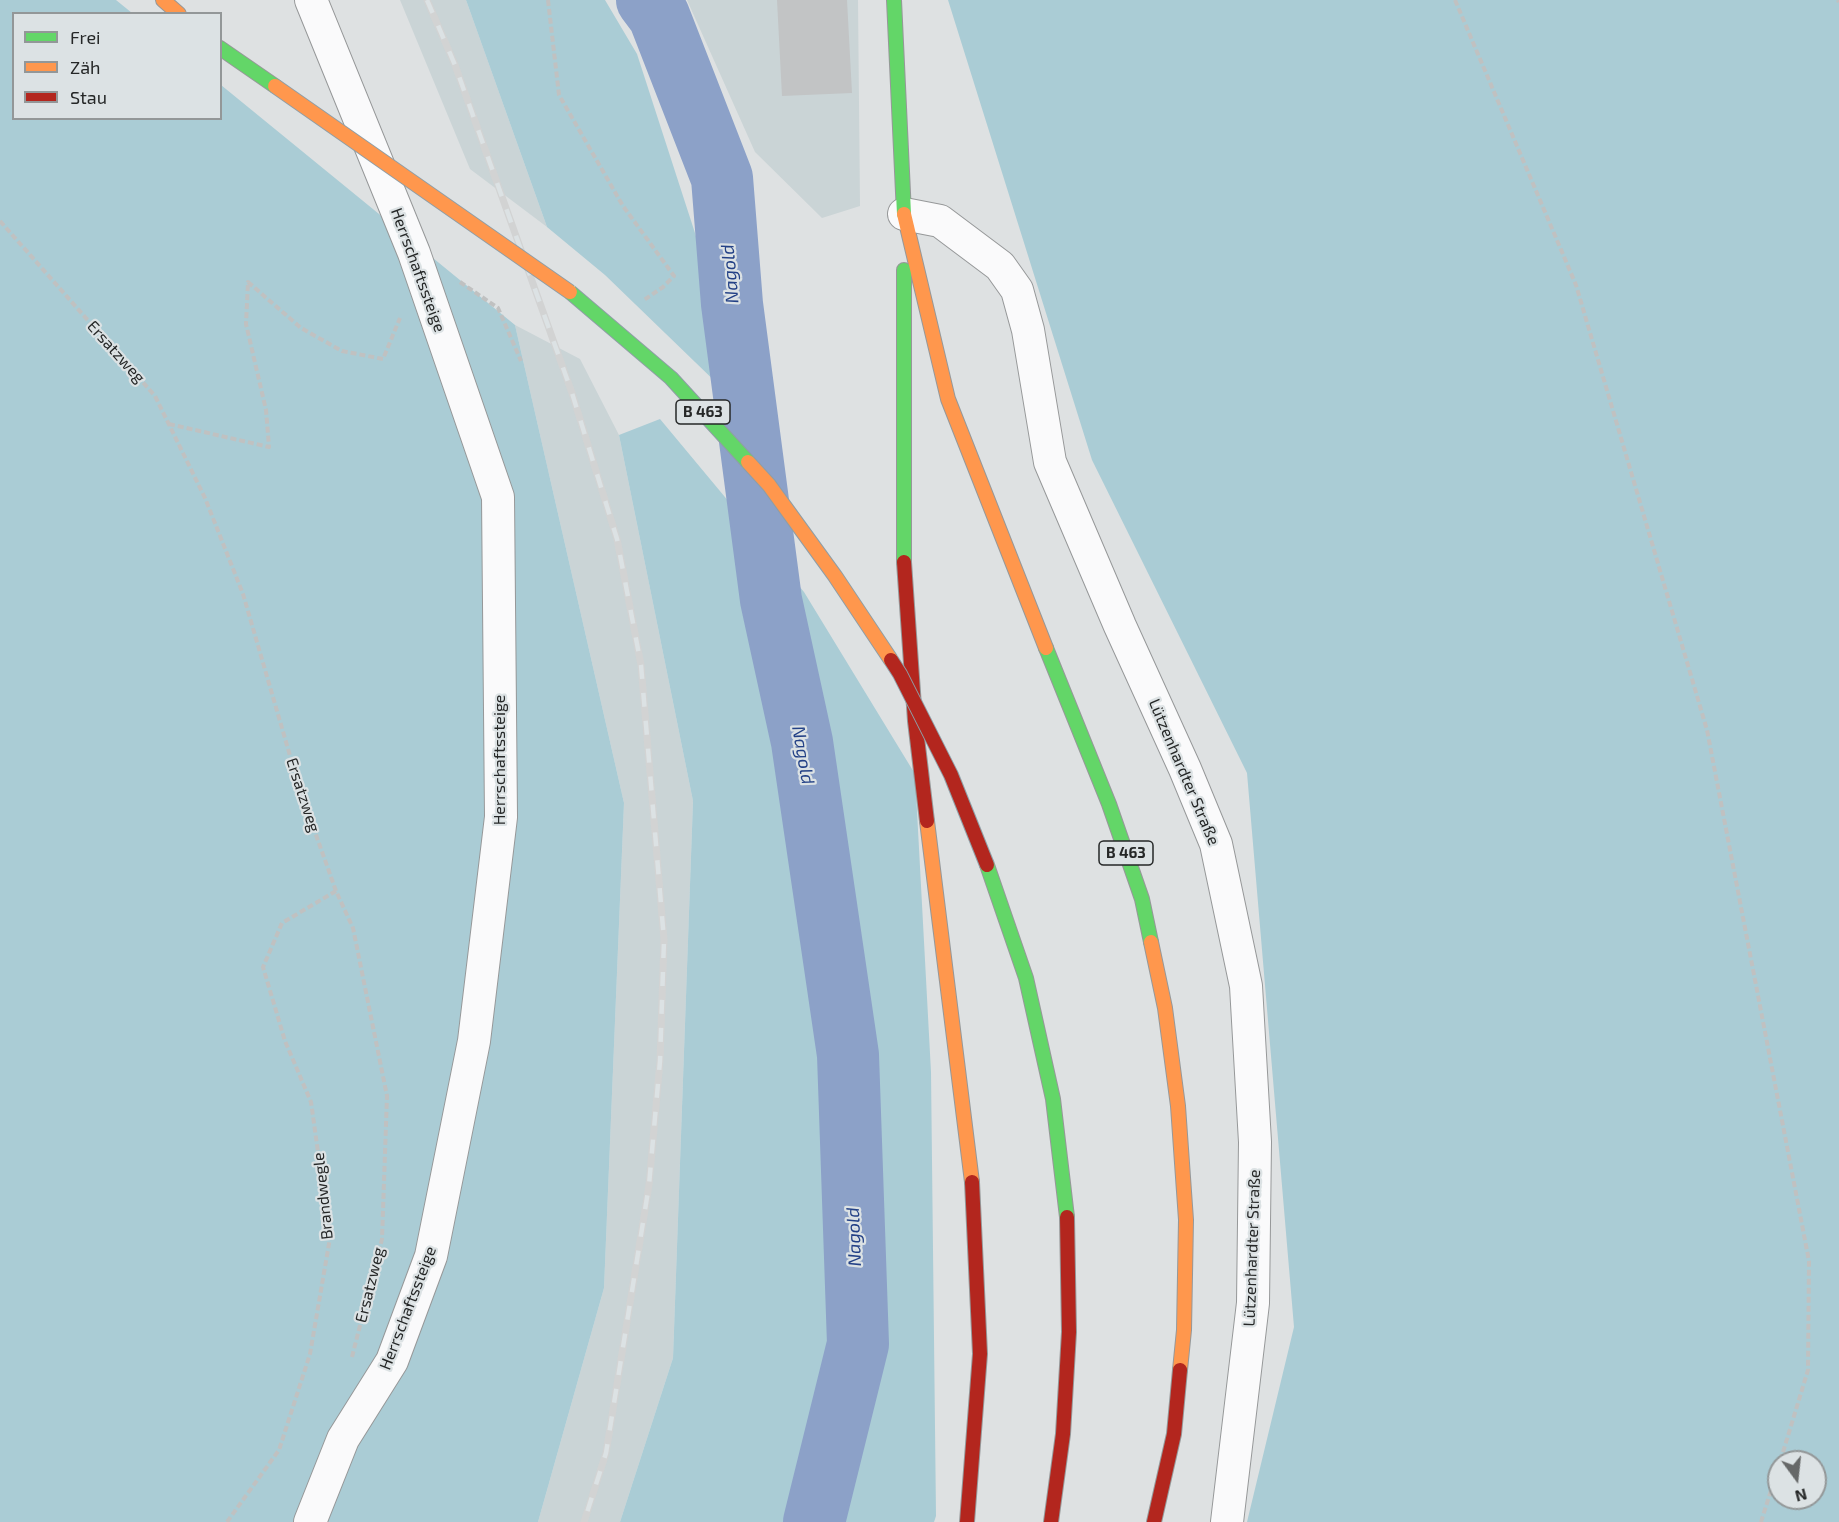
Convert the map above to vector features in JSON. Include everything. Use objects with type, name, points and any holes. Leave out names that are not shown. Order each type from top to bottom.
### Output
[{"type":"main road","points":[[163,0],[177,12]]},
{"type":"main road","points":[[894,0],[904,214],[904,566],[915,721],[972,1184],[980,1343],[967,1522]]},
{"type":"main road","name":"B 463","points":[[222,49],[579,297],[671,378],[769,485],[836,576],[900,674],[951,775],[987,865],[1026,978],[1053,1099],[1067,1212],[1069,1332],[1063,1434],[1051,1522]]},
{"type":"main road","name":"B 463","points":[[904,214],[948,399],[1109,804],[1142,899],[1165,1008],[1179,1106],[1186,1231],[1184,1330],[1174,1434],[1154,1522]]},
{"type":"street","name":"Herrschaftssteige","points":[[310,0],[414,253],[498,497],[501,818],[474,1041],[431,1256],[392,1361],[343,1439],[310,1522]]},
{"type":"street","name":"Lützenhardter Straße","points":[[904,214],[940,221],[1000,266],[1017,290],[1028,330],[1050,462],[1216,844],[1246,986],[1255,1142],[1253,1303],[1227,1522]]},
{"type":"path","points":[[548,0],[559,94],[623,206],[674,276],[644,300]]},
{"type":"path","points":[[1455,0],[1576,285],[1707,730],[1809,1261],[1808,1371],[1783,1450]]},
{"type":"path","name":"Ersatzweg","points":[[0,221],[155,396],[169,424],[205,498],[243,594],[300,790],[336,891],[353,928],[387,1096],[382,1239],[350,1367]]},
{"type":"path","points":[[169,424],[269,447],[266,410],[246,324],[248,282],[302,328],[342,351],[383,359],[401,314]]},
{"type":"path","points":[[498,308],[520,361]]},
{"type":"path","name":"Brandwegle","points":[[227,1522],[279,1450],[310,1354],[330,1238],[311,1102],[285,1041],[263,967],[282,923],[336,891]]},
{"type":"path","points":[[1761,1522],[1767,1502]]},
{"type":"shaded area","points":[[0,0],[116,0],[131,12],[12,12],[12,120],[222,120],[222,86],[515,325],[624,803],[604,1288],[538,1522],[0,1522]]},
{"type":"shaded area","points":[[400,0],[466,0],[547,227],[470,169]]},
{"type":"shaded area","points":[[466,0],[605,0],[637,54],[706,267],[725,391],[605,275],[547,227]]},
{"type":"shaded area","points":[[687,0],[858,0],[860,206],[822,218],[755,152]]},
{"type":"shaded area","points":[[948,0],[1839,0],[1839,1522],[1247,1522],[1294,1327],[1247,773],[1092,460]]},
{"type":"shaded area","points":[[515,325],[580,359],[619,435],[693,801],[673,1358],[620,1522],[538,1522],[604,1288],[624,803]]},
{"type":"shaded area","points":[[660,419],[804,592],[915,774],[931,1072],[936,1516],[934,1522],[620,1522],[673,1358],[693,801],[619,435]]},
{"type":"building","points":[[777,0],[847,0],[852,93],[782,96]]},
{"type":"waterway","name":"Nagold","points":[[647,0],[659,16],[722,178],[732,304],[771,600],[802,742],[848,1055],[858,1344],[814,1522]]},
{"type":"railway","points":[[427,0],[455,65],[572,393],[617,539],[641,665],[664,940],[660,1061],[649,1185],[606,1453],[584,1522]]},
{"type":"traffic: fast","points":[[894,0],[904,214]]},
{"type":"traffic: fast","points":[[222,49],[275,86]]},
{"type":"traffic: fast","points":[[904,270],[904,562]]},
{"type":"traffic: fast","points":[[570,292],[671,378],[748,462]]},
{"type":"traffic: fast","points":[[1046,648],[1109,804],[1142,899],[1151,942]]},
{"type":"traffic: fast","points":[[987,865],[1026,978],[1053,1099],[1067,1217]]},
{"type":"traffic: slow","points":[[163,0],[177,12]]},
{"type":"traffic: slow","points":[[275,86],[570,292]]},
{"type":"traffic: slow","points":[[904,214],[948,399],[1046,648]]},
{"type":"traffic: slow","points":[[748,462],[769,485],[835,576],[891,660]]},
{"type":"traffic: slow","points":[[927,821],[972,1182]]},
{"type":"traffic: slow","points":[[1151,942],[1165,1008],[1178,1106],[1186,1220],[1184,1330],[1180,1370]]},
{"type":"traffic: jam","points":[[904,562],[915,721],[927,821]]},
{"type":"traffic: jam","points":[[891,660],[951,775],[987,865]]},
{"type":"traffic: jam","points":[[967,1522],[980,1354],[972,1182]]},
{"type":"traffic: jam","points":[[1051,1522],[1063,1434],[1069,1332],[1067,1217]]},
{"type":"traffic: jam","points":[[1154,1522],[1174,1434],[1180,1370]]}]
